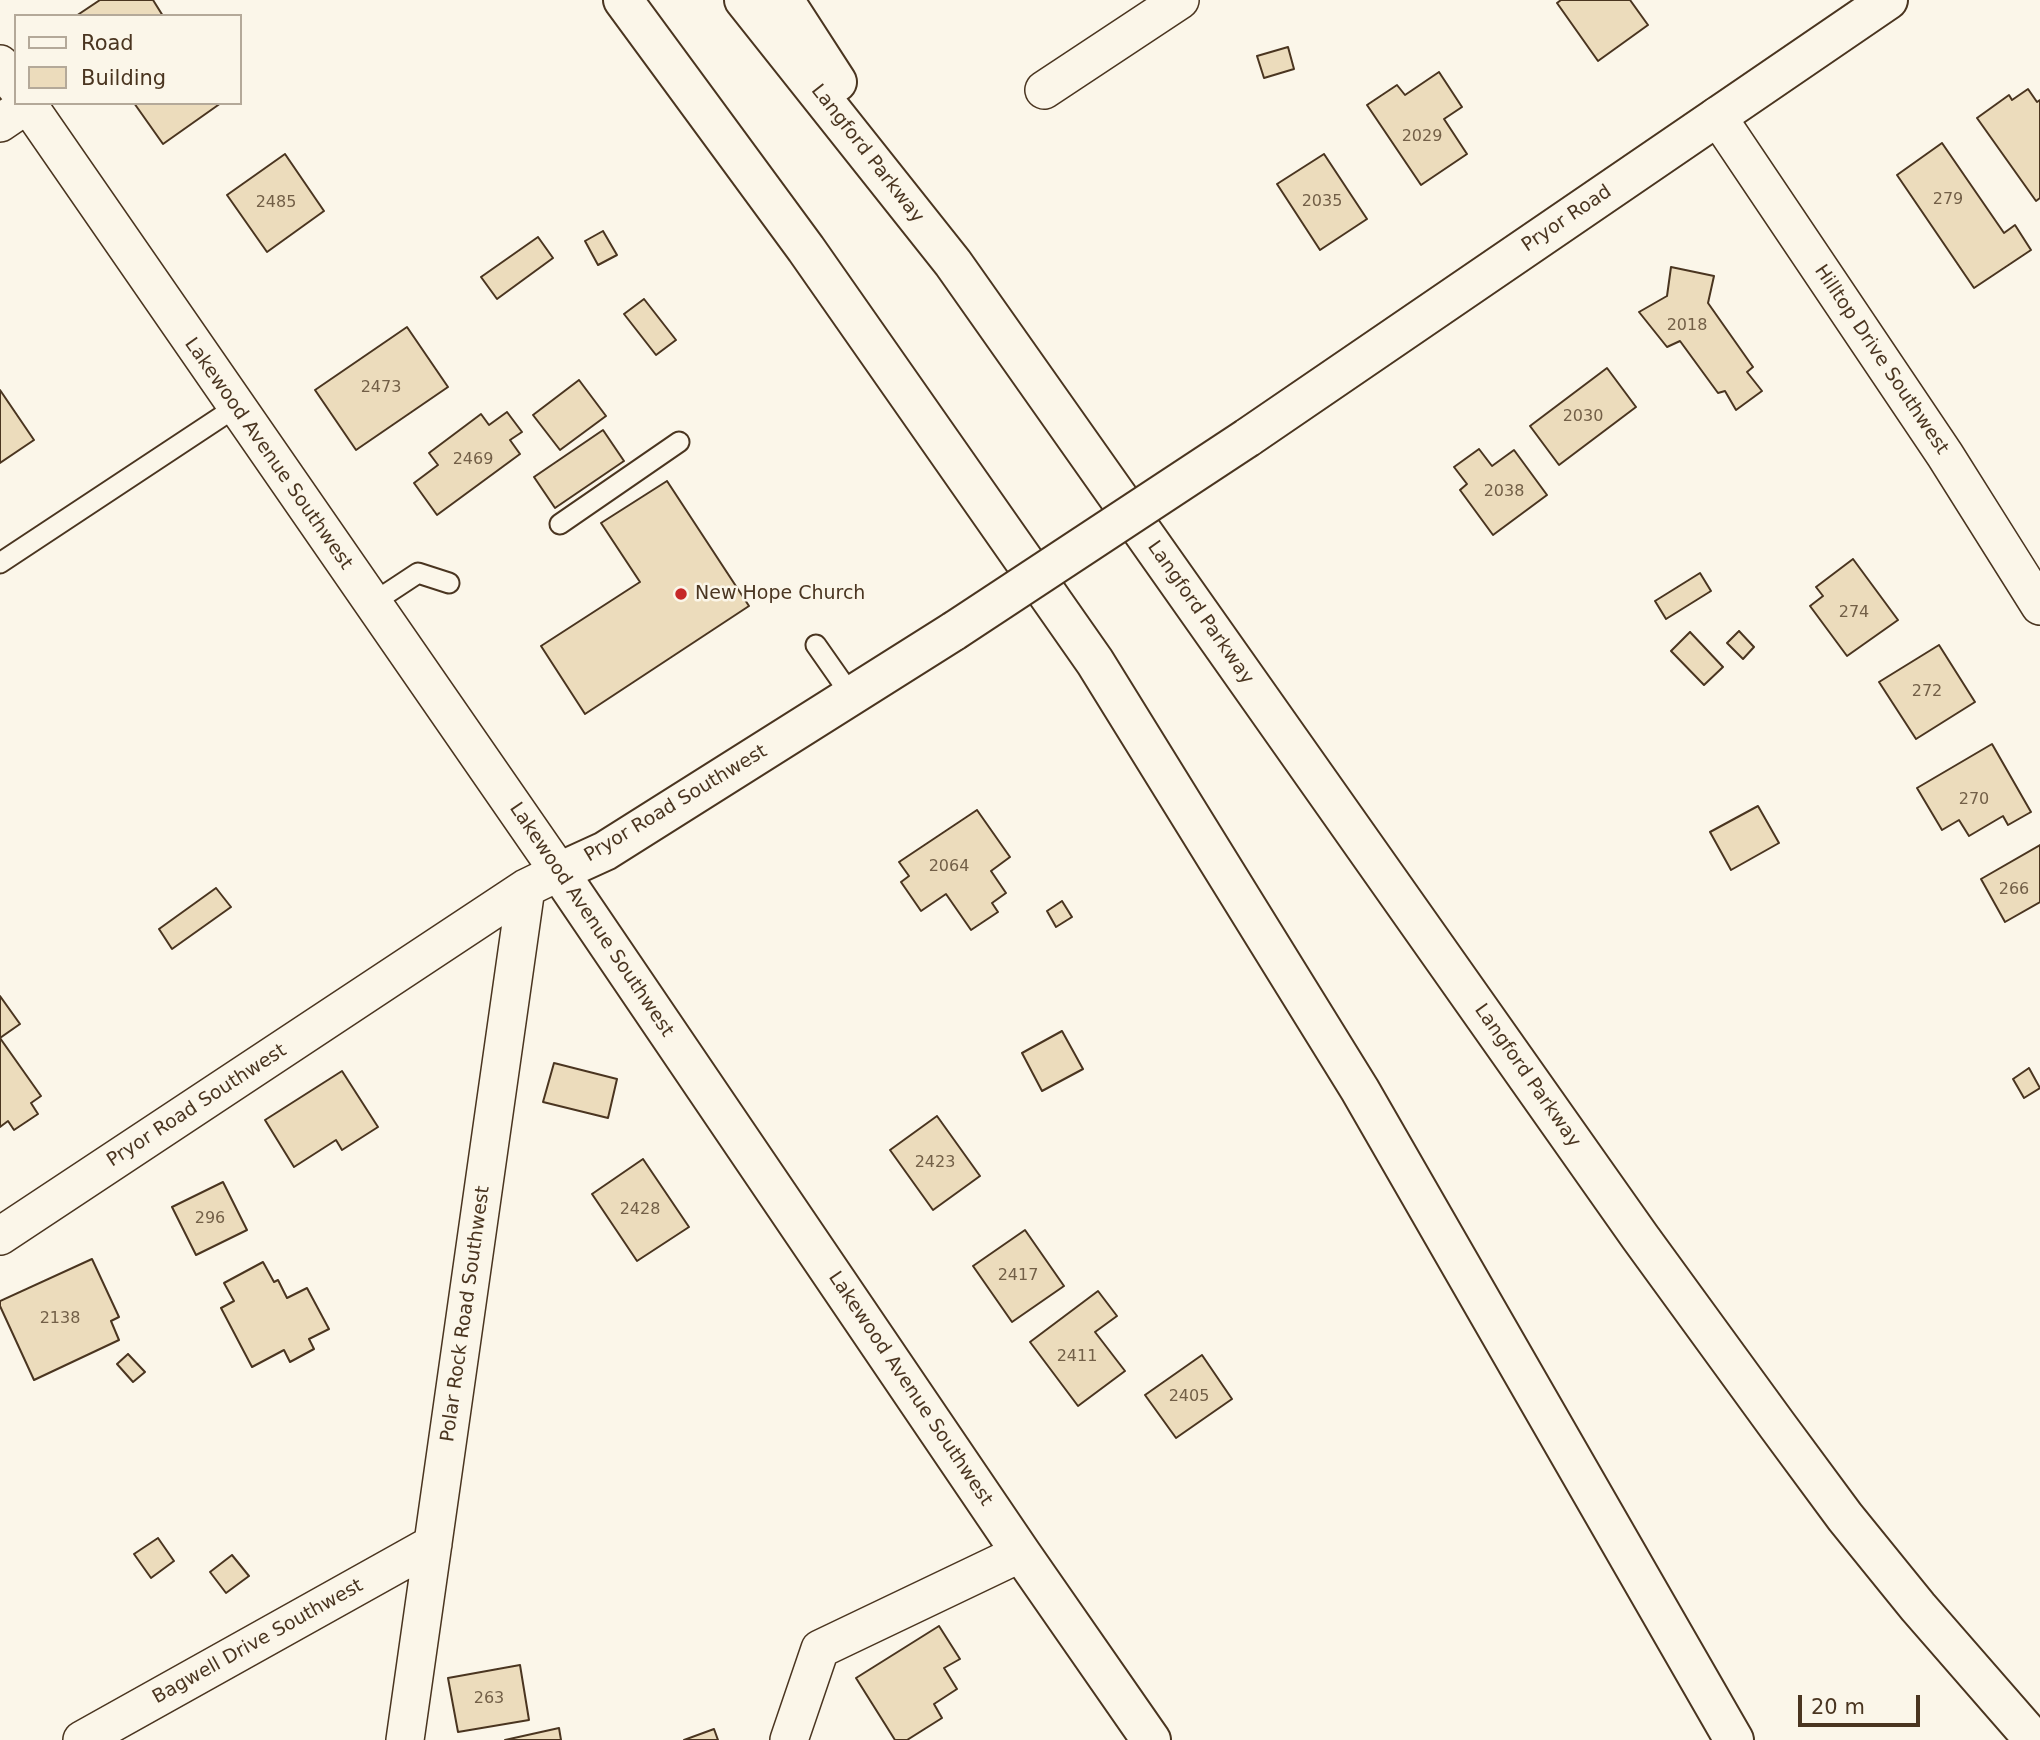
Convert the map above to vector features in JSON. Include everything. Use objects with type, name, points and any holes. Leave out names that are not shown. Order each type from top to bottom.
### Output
[{"type":"main road","points":[[623,0],[814,261],[1096,662],[1360,1090],[1734,1740]]},
{"type":"main road","name":"Langford Parkway","points":[[744,0],[953,263],[1640,1237],[1845,1517],[1918,1607],[2034,1740]]},
{"type":"main road","points":[[785,0],[953,263]]},
{"type":"main road","name":"Pryor Road","points":[[1247,438],[1888,0]]},
{"type":"main road","name":"Pryor Road Southwest","points":[[559,872],[605,851],[954,631],[1247,438]]},
{"type":"main road","name":"Lakewood Avenue Southwest","points":[[559,872],[1151,1740]]},
{"type":"street","points":[[1044,90],[1180,0]]},
{"type":"street","name":"Lakewood Avenue Southwest","points":[[0,64],[14,96]]},
{"type":"street","name":"Lakewood Avenue Southwest","points":[[18,105],[236,407],[559,872]]},
{"type":"street","name":"Hilltop Drive Southwest","points":[[1717,116],[1945,455],[2040,606]]},
{"type":"street","name":"Pryor Road Southwest","points":[[0,1236],[526,888],[559,872]]},
{"type":"street","name":"Polar Rock Road Southwest","points":[[405,1740],[526,888]]},
{"type":"street","name":"Bagwell Drive Southwest","points":[[82,1740],[433,1544]]},
{"type":"street","points":[[789,1740],[820,1649],[1021,1553]]},
{"type":"lane","points":[[0,563],[236,407]]},
{"type":"lane","points":[[561,523],[678,442]]},
{"type":"lane","points":[[371,604],[418,573],[449,583]]},
{"type":"lane","points":[[816,645],[851,695]]},
{"type":"building","points":[[100,0],[153,0],[162,14],[79,14]]},
{"type":"building","points":[[1561,0],[1630,0],[1648,25],[1598,61],[1557,3]]},
{"type":"building","points":[[1288,47],[1294,69],[1264,78],[1257,56]]},
{"type":"building","points":[[1439,72],[1462,107],[1444,119],[1467,154],[1421,185],[1367,105],[1397,85],[1405,95]]},
{"type":"building","points":[[2028,89],[2037,102],[2040,100],[2040,198],[2036,201],[1977,118],[2009,95],[2012,100]]},
{"type":"building","points":[[135,105],[218,105],[163,144]]},
{"type":"building","points":[[1942,143],[2004,233],[2015,225],[2031,250],[1974,288],[1897,175]]},
{"type":"building","points":[[285,154],[324,211],[267,252],[227,195]]},
{"type":"building","points":[[1324,154],[1367,219],[1320,250],[1277,184]]},
{"type":"building","points":[[603,231],[617,255],[598,265],[585,241]]},
{"type":"building","points":[[538,237],[553,258],[497,299],[481,277]]},
{"type":"building","points":[[1671,267],[1714,276],[1708,303],[1753,367],[1747,372],[1762,391],[1736,410],[1725,391],[1718,393],[1680,341],[1667,347],[1639,312],[1667,296]]},
{"type":"building","points":[[644,299],[676,340],[656,355],[624,314]]},
{"type":"building","points":[[407,327],[448,387],[356,450],[315,390]]},
{"type":"building","points":[[1607,368],[1636,407],[1559,465],[1530,426]]},
{"type":"building","points":[[579,380],[606,416],[560,450],[533,415]]},
{"type":"building","points":[[0,390],[34,440],[0,463]]},
{"type":"building","points":[[507,412],[522,432],[510,440],[520,454],[437,515],[414,483],[438,465],[429,453],[481,414],[489,425]]},
{"type":"building","points":[[603,430],[624,461],[555,508],[534,477]]},
{"type":"building","points":[[1479,449],[1492,466],[1514,450],[1547,495],[1493,535],[1460,490],[1467,484],[1454,467]]},
{"type":"building","name":"New Hope Church","points":[[667,481],[749,606],[585,714],[541,646],[640,582],[601,523]]},
{"type":"building","points":[[1853,559],[1898,620],[1847,656],[1810,606],[1823,596],[1816,587]]},
{"type":"building","points":[[1700,573],[1711,591],[1666,619],[1655,601]]},
{"type":"building","points":[[1739,631],[1754,647],[1743,659],[1727,643]]},
{"type":"building","points":[[1690,632],[1723,667],[1704,685],[1671,651]]},
{"type":"building","points":[[1939,645],[1975,702],[1916,739],[1879,682]]},
{"type":"building","points":[[1992,744],[2031,812],[2008,825],[2003,816],[1969,836],[1959,820],[1942,830],[1917,788]]},
{"type":"building","points":[[1758,806],[1779,843],[1731,870],[1710,832]]},
{"type":"building","points":[[977,810],[1010,857],[991,871],[1006,893],[992,903],[998,912],[971,930],[946,894],[921,911],[901,882],[909,876],[899,862]]},
{"type":"building","points":[[2040,845],[2040,902],[2005,922],[1981,879]]},
{"type":"building","points":[[216,888],[231,907],[172,949],[159,929]]},
{"type":"building","points":[[1062,901],[1072,917],[1056,927],[1047,911]]},
{"type":"building","points":[[0,996],[20,1024],[0,1038]]},
{"type":"building","points":[[1062,1031],[1083,1069],[1042,1091],[1022,1053]]},
{"type":"building","points":[[0,1038],[41,1096],[31,1103],[38,1114],[14,1130],[8,1121],[0,1127]]},
{"type":"building","points":[[554,1063],[617,1079],[608,1118],[543,1102]]},
{"type":"building","points":[[2029,1068],[2040,1088],[2024,1098],[2013,1079]]},
{"type":"building","points":[[342,1071],[378,1127],[342,1150],[336,1140],[294,1167],[265,1120]]},
{"type":"building","points":[[937,1116],[980,1176],[933,1210],[890,1150]]},
{"type":"building","points":[[643,1159],[689,1227],[637,1261],[592,1194]]},
{"type":"building","points":[[223,1182],[247,1230],[196,1255],[172,1207]]},
{"type":"building","points":[[1025,1230],[1064,1286],[1012,1322],[973,1266]]},
{"type":"building","points":[[92,1259],[119,1317],[111,1321],[119,1340],[34,1380],[0,1301]]},
{"type":"building","points":[[263,1262],[274,1282],[278,1280],[287,1298],[307,1288],[329,1329],[309,1339],[314,1349],[290,1362],[284,1350],[252,1367],[221,1308],[234,1301],[224,1283]]},
{"type":"building","points":[[1098,1291],[1117,1316],[1095,1332],[1125,1371],[1078,1406],[1030,1342]]},
{"type":"building","points":[[128,1354],[145,1372],[133,1382],[117,1364]]},
{"type":"building","points":[[1202,1355],[1232,1399],[1176,1438],[1145,1395]]},
{"type":"building","points":[[158,1538],[174,1561],[151,1578],[134,1554]]},
{"type":"building","points":[[232,1555],[249,1576],[226,1593],[210,1572]]},
{"type":"building","points":[[939,1626],[960,1659],[944,1668],[957,1689],[934,1704],[942,1718],[907,1740],[895,1740],[856,1678]]},
{"type":"building","points":[[520,1665],[529,1720],[458,1732],[448,1678]]},
{"type":"building","points":[[559,1728],[561,1740],[505,1740]]},
{"type":"building","points":[[714,1729],[718,1740],[684,1740]]},
{"type":"place","name":"New Hope Church","points":[[681,594]]}]
